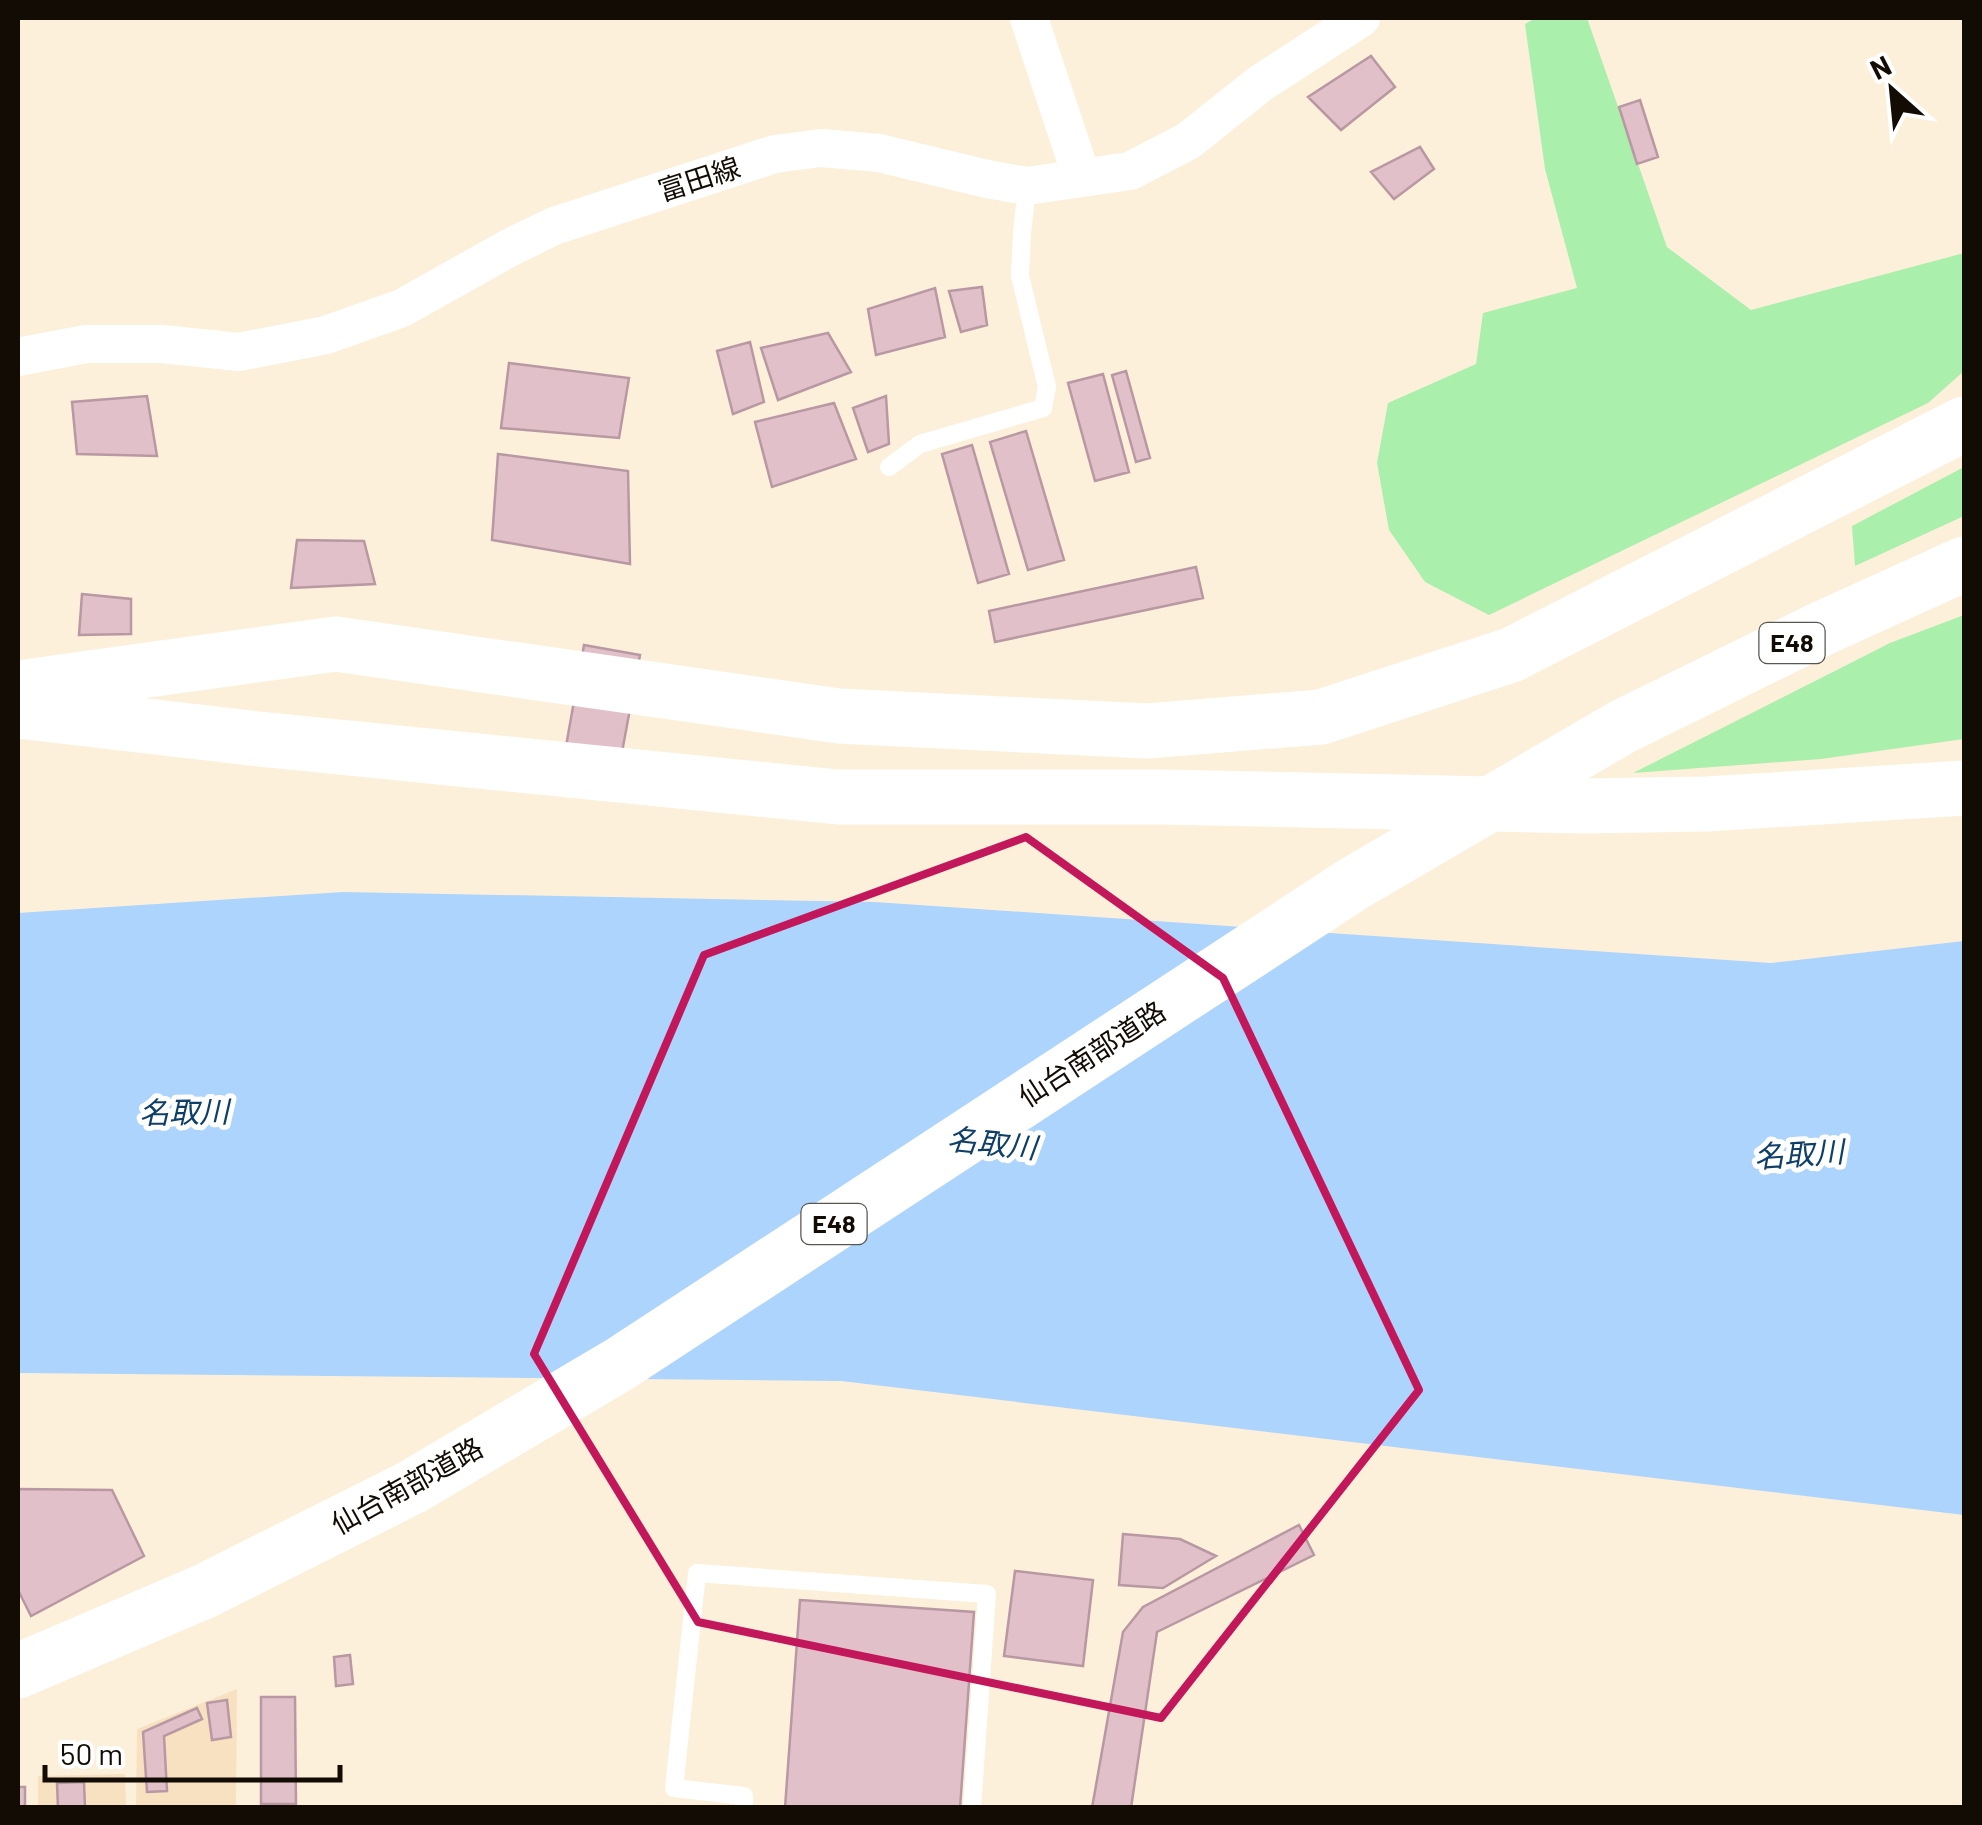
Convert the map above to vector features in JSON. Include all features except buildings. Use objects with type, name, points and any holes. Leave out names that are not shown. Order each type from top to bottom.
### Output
[{"type":"highway","points":[[18,688],[336,644],[839,716],[1148,732],[1321,717],[1511,655],[1964,424]]},
{"type":"highway","name":"仙台南部道路","points":[[18,1671],[205,1592],[444,1468],[620,1364],[1353,884],[1622,728],[1823,628],[1964,564]]},
{"type":"highway","points":[[18,711],[838,796],[1142,797],[1584,806],[1707,804],[1964,788]]},
{"type":"street","points":[[1029,18],[1082,178]]},
{"type":"street","name":"富田線","points":[[18,357],[86,344],[162,344],[239,352],[326,336],[402,308],[554,226],[775,154],[821,148],[879,153],[1027,186],[1130,171],[1188,141],[1261,83],[1361,18]]},
{"type":"lane","points":[[889,466],[920,444],[1043,408],[1048,387],[1020,276],[1027,186]]},
{"type":"lane","points":[[744,1808],[744,1796],[674,1788],[697,1573],[988,1594],[972,1808]]},
{"type":"highlighted area","points":[[1026,837],[1223,978],[1419,1390],[1161,1718],[698,1622],[534,1354],[704,955]]},
{"type":"shaded area","points":[[237,1689],[236,1807],[136,1808],[137,1729]]},
{"type":"shaded area","points":[[125,1774],[126,1807],[38,1807],[38,1776]]},
{"type":"green space","points":[[1535,18],[1587,18],[1667,247],[1751,310],[1964,253],[1964,371],[1928,403],[1489,615],[1425,582],[1389,530],[1377,463],[1388,403],[1476,364],[1483,313],[1577,288],[1545,169],[1525,24]]},
{"type":"green space","points":[[1964,467],[1964,516],[1855,566],[1852,526]]},
{"type":"green space","points":[[1964,615],[1964,739],[1821,759],[1633,773],[1890,643]]},
{"type":"water","name":"名取川","points":[[343,892],[875,902],[1771,963],[1964,941],[1964,1515],[841,1381],[18,1373],[18,913]]}]
